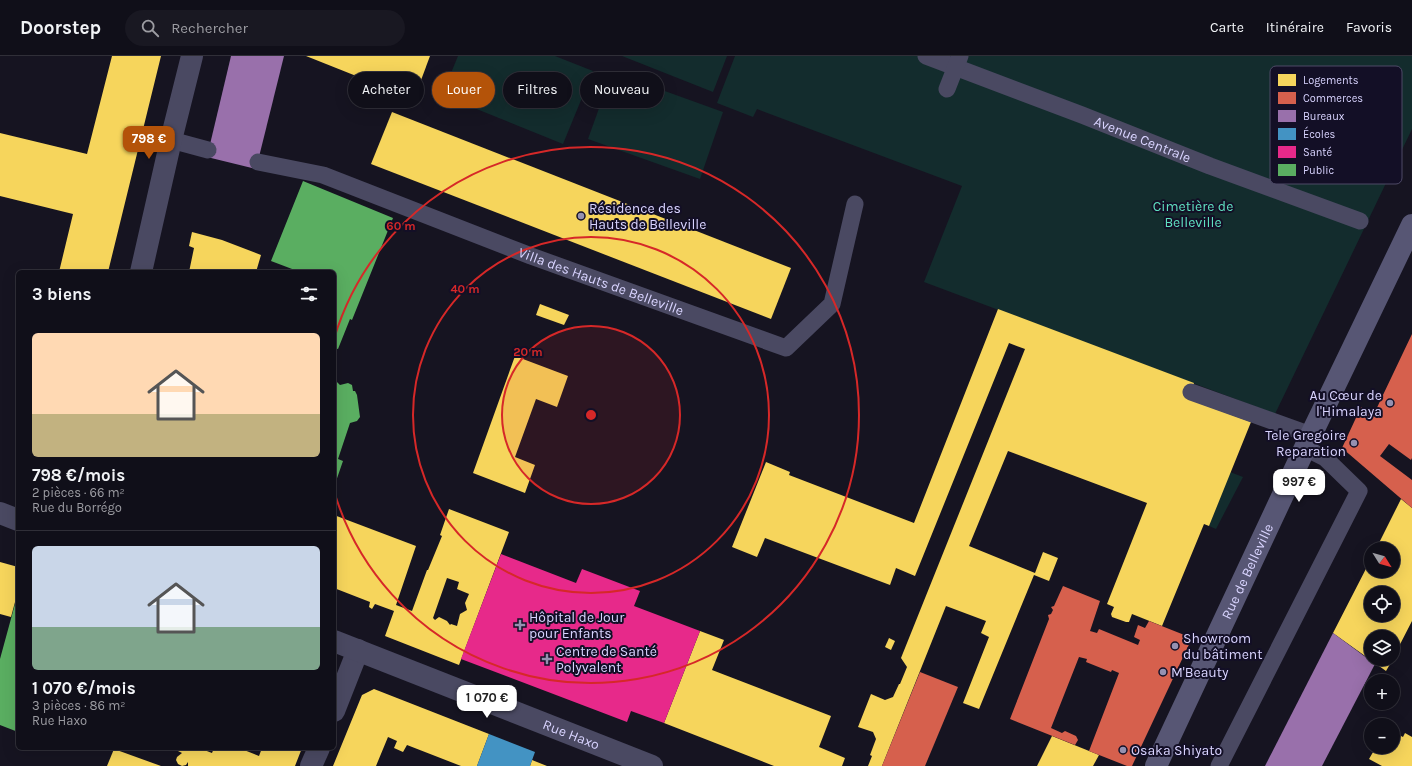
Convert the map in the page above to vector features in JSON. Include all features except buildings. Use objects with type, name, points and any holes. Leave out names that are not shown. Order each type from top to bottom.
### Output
[{"type":"main road","name":"Rue de Belleville","points":[[1159,765],[1308,442],[1412,225]]},
{"type":"street","points":[[140,270],[192,56]]},
{"type":"street","points":[[0,513],[16,519]]},
{"type":"street","name":"Rue Haxo","points":[[336,642],[652,766]]},
{"type":"street","points":[[336,706],[358,650]]},
{"type":"street","points":[[311,766],[318,750]]},
{"type":"lane","name":"Avenue Centrale","points":[[926,56],[958,62],[1082,115],[1210,166],[1360,221]]},
{"type":"lane","points":[[947,89],[958,62]]},
{"type":"lane","points":[[171,140],[208,150]]},
{"type":"lane","name":"Villa des Hauts de Belleville","points":[[258,162],[323,175],[531,256],[786,348],[832,304],[855,204]]},
{"type":"lane","points":[[1191,392],[1308,442],[1359,491],[1219,766]]},
{"type":"green space","points":[[458,56],[555,56],[593,71],[580,72],[580,103],[563,144],[474,108],[495,108],[495,72],[451,72]]},
{"type":"green space","points":[[622,56],[727,56],[713,92]]},
{"type":"green space","name":"Cimetière de Belleville","points":[[735,56],[1412,56],[1412,129],[1402,150],[1402,66],[1270,66],[1270,184],[1386,184],[1275,414],[924,282],[962,186],[757,109],[753,117],[717,103]]},
{"type":"green space","points":[[664,91],[723,112],[700,179],[588,139],[599,108],[664,108]]},
{"type":"green space","points":[[1230,472],[1243,477],[1216,529],[1209,526]]},
{"type":"place","name":"Résidence des Hauts de Belleville","points":[[581,216]]},
{"type":"place","name":"Au Cœur de l'Himalaya","points":[[1390,403]]},
{"type":"place","name":"Tele Gregoire Reparation","points":[[1354,443]]},
{"type":"place","name":"Hôpital de Jour pour Enfants","points":[[520,625]]},
{"type":"place","name":"Showroom du bâtiment","points":[[1175,646]]},
{"type":"place","name":"Centre de Santé Polyvalent","points":[[547,659]]},
{"type":"place","name":"M'Beauty","points":[[1163,672]]},
{"type":"place","name":"Osaka Shiyato","points":[[1123,750]]}]
